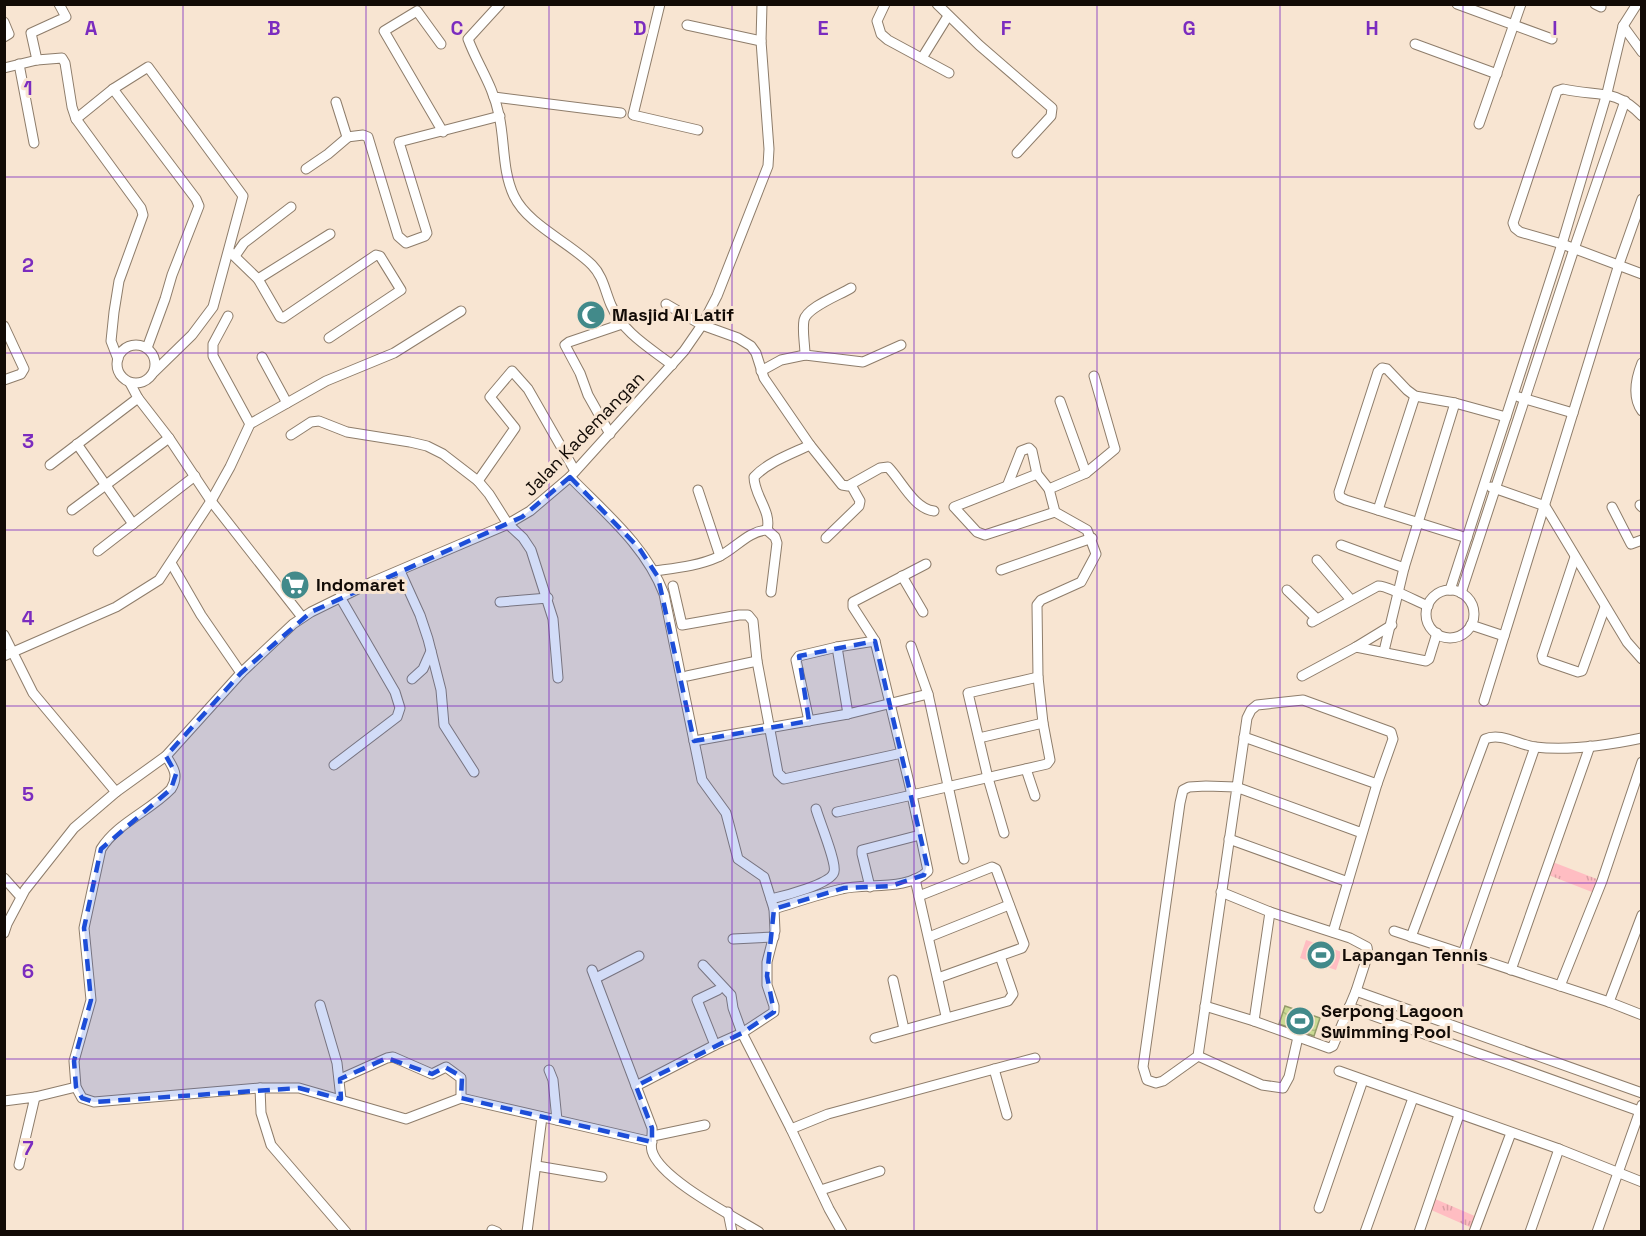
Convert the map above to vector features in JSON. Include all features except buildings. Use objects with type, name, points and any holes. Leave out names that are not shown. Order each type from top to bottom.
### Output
[{"type":"street","points":[[37,60],[31,33],[66,17],[59,4]]},
{"type":"street","points":[[500,4],[468,39],[484,71],[500,116],[510,185],[517,202],[545,229],[590,263],[597,271],[611,306],[622,324],[672,365]]},
{"type":"street","points":[[660,4],[633,115],[698,130]]},
{"type":"street","name":"Jalan Kademangan","points":[[4,933],[21,897],[74,828],[116,792],[166,756],[241,673],[293,624],[340,597],[508,524],[531,511],[572,474],[672,365],[702,325],[717,296],[768,166],[769,149],[761,41],[762,4]]},
{"type":"street","points":[[885,4],[877,21],[881,34],[949,73]]},
{"type":"street","points":[[936,4],[1052,108],[1051,116],[1017,153]]},
{"type":"street","points":[[1457,4],[1552,39]]},
{"type":"street","points":[[1479,123],[1521,4]]},
{"type":"street","points":[[1450,590],[1562,244],[1607,93],[1623,27],[1637,4]]},
{"type":"street","points":[[441,44],[415,11],[384,31],[442,132]]},
{"type":"street","points":[[922,58],[948,16]]},
{"type":"street","points":[[4,22],[9,34],[4,37]]},
{"type":"street","points":[[687,25],[761,41]]},
{"type":"street","points":[[1623,27],[1641,52]]},
{"type":"street","points":[[1415,44],[1497,74]]},
{"type":"street","points":[[4,68],[37,60],[59,57],[63,59],[76,119],[137,202],[143,215],[119,281],[114,312],[111,341],[119,374],[130,383],[138,398],[169,438],[211,501],[302,617]]},
{"type":"street","points":[[19,64],[34,143]]},
{"type":"street","points":[[76,119],[113,88],[145,67],[149,67],[237,185],[244,198],[232,254],[209,316],[150,378],[143,383],[130,383]]},
{"type":"street","points":[[113,88],[199,206],[171,275],[147,348]]},
{"type":"street","points":[[1641,116],[1625,101],[1607,93],[1563,89],[1555,94],[1513,223],[1520,232],[1562,244],[1641,274]]},
{"type":"street","points":[[494,97],[621,112]]},
{"type":"street","points":[[1461,592],[1625,101]]},
{"type":"street","points":[[336,102],[348,137]]},
{"type":"street","points":[[306,169],[348,137],[363,135],[368,137],[398,236],[406,243],[425,236],[427,233],[399,143],[500,116]]},
{"type":"street","points":[[1484,701],[1641,199]]},
{"type":"street","points":[[232,254],[291,207]]},
{"type":"street","points":[[258,279],[330,234]]},
{"type":"street","points":[[232,254],[258,279],[280,317],[283,318],[376,255],[380,256],[401,290],[329,338]]},
{"type":"street","points":[[805,355],[804,320],[807,314],[851,288]]},
{"type":"street","points":[[666,304],[702,325],[744,341],[756,353],[760,371],[837,481],[846,486],[851,485],[880,468],[888,466],[919,504],[928,511],[934,511]]},
{"type":"street","points":[[9,655],[116,607],[159,580],[211,501],[250,424],[334,377],[394,353],[461,311]]},
{"type":"street","points":[[228,316],[213,344],[213,356],[250,424]]},
{"type":"street","points":[[610,434],[588,395],[580,373],[565,345],[622,324]]},
{"type":"street","points":[[4,326],[24,369],[21,374],[4,380]]},
{"type":"street","points":[[117,359],[129,346],[138,345],[147,348],[155,358],[154,372]]},
{"type":"street","points":[[760,371],[781,360],[805,355],[863,362],[901,345]]},
{"type":"street","points":[[262,357],[287,403]]},
{"type":"street","points":[[1641,363],[1635,380],[1641,411]]},
{"type":"street","points":[[1467,538],[1346,500],[1340,496],[1340,492],[1380,369],[1387,369],[1415,396],[1506,417]]},
{"type":"street","points":[[478,481],[515,428],[490,397],[512,370],[528,389],[572,474],[639,548],[655,571],[664,594],[702,780],[726,813],[738,859],[764,877],[773,904],[774,937],[767,962],[766,976],[774,1012],[742,1034],[715,1045],[636,1086]]},
{"type":"street","points":[[1049,489],[1086,473],[1115,449],[1094,376]]},
{"type":"street","points":[[1514,395],[1573,413]]},
{"type":"street","points":[[1378,510],[1415,396]]},
{"type":"street","points":[[50,465],[138,398]]},
{"type":"street","points":[[1060,401],[1086,473]]},
{"type":"street","points":[[1384,651],[1404,568],[1455,404]]},
{"type":"street","points":[[291,435],[311,422],[319,421],[347,432],[418,444],[443,454],[478,481],[508,524],[523,538],[531,550],[553,619],[558,678]]},
{"type":"street","points":[[72,510],[169,438]]},
{"type":"street","points":[[77,444],[133,524]]},
{"type":"street","points":[[767,530],[768,517],[754,477],[778,461],[810,445]]},
{"type":"street","points":[[837,812],[1043,765],[1050,760],[1038,677],[1037,605],[1041,600],[1076,585],[1082,580],[1096,554],[1092,538],[1087,530],[1055,512],[1049,489],[1037,474],[1032,451],[1026,448],[1021,451],[1008,484]]},
{"type":"street","points":[[1037,474],[954,507],[977,532],[985,535],[1055,512]]},
{"type":"street","points":[[98,551],[195,476]]},
{"type":"street","points":[[826,538],[859,506],[860,501],[851,485]]},
{"type":"street","points":[[1483,485],[1545,506],[1605,607],[1633,651],[1641,659]]},
{"type":"street","points":[[698,490],[720,556]]},
{"type":"street","points":[[1612,507],[1631,544],[1641,540]]},
{"type":"street","points":[[655,571],[687,566],[720,556],[759,531],[767,530],[775,537],[777,543],[771,592]]},
{"type":"street","points":[[1001,570],[1092,538]]},
{"type":"street","points":[[1341,545],[1404,568]]},
{"type":"street","points":[[1575,557],[1542,656],[1543,660],[1578,672],[1582,671],[1605,607]]},
{"type":"street","points":[[1317,560],[1351,600]]},
{"type":"street","points":[[171,563],[204,621],[241,673]]},
{"type":"street","points":[[773,904],[844,888],[891,886],[915,879],[927,872],[912,795],[875,640],[853,607],[853,602],[926,564]]},
{"type":"street","points":[[400,571],[420,615],[431,651],[441,690],[444,725],[474,772]]},
{"type":"street","points":[[902,576],[923,612]]},
{"type":"street","points":[[1287,590],[1314,621],[1378,586],[1384,585],[1428,606]]},
{"type":"street","points":[[673,586],[682,625],[739,615],[751,618],[778,773],[784,779],[902,753]]},
{"type":"street","points":[[1450,590],[1461,592],[1469,599],[1474,609],[1472,625],[1469,629],[1461,636],[1450,638],[1431,629],[1427,619],[1428,606],[1432,599],[1440,592],[1450,590]]},
{"type":"street","points":[[334,765],[398,717],[400,708],[394,692],[340,597]]},
{"type":"street","points":[[501,602],[548,598]]},
{"type":"street","points":[[1302,676],[1356,647],[1392,624]]},
{"type":"street","points":[[1472,625],[1504,636]]},
{"type":"street","points":[[1356,647],[1427,661],[1437,633]]},
{"type":"street","points":[[4,635],[9,655],[33,693],[116,792]]},
{"type":"street","points":[[809,720],[796,660],[803,654],[875,640]]},
{"type":"street","points":[[1633,651],[1641,644]]},
{"type":"street","points":[[837,646],[848,714]]},
{"type":"street","points":[[911,646],[928,694],[964,859]]},
{"type":"street","points":[[412,679],[423,669],[431,651]]},
{"type":"street","points":[[687,676],[757,661]]},
{"type":"street","points":[[1004,833],[968,693],[1038,677]]},
{"type":"street","points":[[694,741],[848,714],[928,694]]},
{"type":"street","points":[[1333,932],[1377,784],[1393,739],[1391,732],[1303,700],[1257,705],[1247,718],[1236,787],[1228,839],[1198,1056],[1163,1081],[1156,1083],[1147,1080],[1144,1076],[1145,1055],[1183,790],[1206,786],[1236,787],[1362,833]]},
{"type":"street","points":[[979,738],[1043,723]]},
{"type":"street","points":[[1244,737],[1377,784]]},
{"type":"street","points":[[1411,937],[1485,739],[1502,738],[1535,747],[1590,746],[1641,738]]},
{"type":"street","points":[[1511,970],[1590,746]]},
{"type":"street","points":[[1463,954],[1535,747]]},
{"type":"street","points":[[166,756],[176,774],[176,781],[171,789],[105,842],[101,849],[84,928],[91,1000],[74,1061],[76,1087],[82,1098],[94,1102],[260,1088],[299,1088],[406,1119],[461,1098],[653,1139],[705,1125]]},
{"type":"street","points":[[1560,986],[1602,881],[1641,762]]},
{"type":"street","points":[[1026,769],[1035,796]]},
{"type":"street","points":[[773,904],[833,875],[835,870],[816,809]]},
{"type":"street","points":[[870,887],[862,850],[920,836]]},
{"type":"street","points":[[1228,839],[1348,882]]},
{"type":"street","points":[[919,896],[992,867],[999,872],[1024,944],[1022,948],[938,978]]},
{"type":"street","points":[[4,878],[21,897]]},
{"type":"street","points":[[915,879],[946,1017]]},
{"type":"street","points":[[1205,1006],[1329,1048],[1333,1046],[1367,958],[1366,947],[1361,943],[1270,912],[1221,892]]},
{"type":"street","points":[[929,937],[1010,905]]},
{"type":"street","points":[[1254,1021],[1270,912]]},
{"type":"street","points":[[1609,1002],[1641,915]]},
{"type":"street","points":[[1394,932],[1609,1002],[1641,1016]]},
{"type":"street","points":[[733,939],[774,937]]},
{"type":"street","points":[[639,956],[594,974],[631,1069],[653,1139],[651,1149],[657,1160],[674,1179],[759,1232]]},
{"type":"street","points":[[875,1038],[1008,1001],[1013,994],[1000,956]]},
{"type":"street","points":[[703,965],[729,992],[742,1034],[829,1209],[843,1232]]},
{"type":"street","points":[[893,980],[904,1029]]},
{"type":"street","points":[[715,1045],[697,1000],[718,990]]},
{"type":"street","points":[[1356,991],[1641,1093]]},
{"type":"street","points":[[320,1005],[340,1079],[341,1099]]},
{"type":"street","points":[[1349,1007],[1641,1110],[1597,1232]]},
{"type":"street","points":[[1198,1056],[1262,1085],[1283,1088],[1289,1077],[1299,1037]]},
{"type":"street","points":[[340,1079],[393,1057],[431,1073],[446,1067],[461,1078],[461,1098]]},
{"type":"street","points":[[791,1129],[828,1113],[1035,1058]]},
{"type":"street","points":[[549,1070],[553,1080],[557,1120]]},
{"type":"street","points":[[994,1070],[1007,1115]]},
{"type":"street","points":[[1339,1071],[1559,1149],[1641,1182]]},
{"type":"street","points":[[1319,1208],[1363,1080]]},
{"type":"street","points":[[4,1101],[35,1097],[76,1087]]},
{"type":"street","points":[[260,1088],[264,1128],[271,1145],[346,1232]]},
{"type":"street","points":[[19,1165],[35,1097]]},
{"type":"street","points":[[1365,1232],[1413,1098]]},
{"type":"street","points":[[1419,1232],[1459,1115]]},
{"type":"street","points":[[527,1232],[542,1117]]},
{"type":"street","points":[[1474,1232],[1511,1133]]},
{"type":"street","points":[[1530,1232],[1559,1149]]},
{"type":"street","points":[[537,1166],[602,1177]]},
{"type":"street","points":[[821,1190],[880,1171]]},
{"type":"street","points":[[728,1212],[732,1232]]},
{"type":"highlighted area","points":[[570,477],[639,548],[658,577],[694,741],[809,721],[799,656],[875,641],[927,865],[924,875],[891,886],[844,888],[774,909],[767,976],[774,1012],[742,1033],[636,1086],[652,1128],[652,1142],[461,1098],[462,1077],[445,1067],[432,1074],[387,1058],[340,1079],[341,1099],[299,1088],[94,1102],[82,1098],[76,1087],[74,1061],[91,1000],[84,928],[101,849],[171,789],[176,774],[166,756],[241,673],[311,612],[522,517]]},
{"type":"green space","points":[[1550,861],[1602,881],[1597,894],[1546,874]]},
{"type":"green space","name":"Lapangan Tennis","points":[[1306,940],[1342,952],[1336,970],[1300,958]]},
{"type":"green space","points":[[1433,1198],[1477,1217],[1472,1228],[1429,1209]]},
{"type":"water","name":"Serpong Lagoon Swimming Pool","points":[[1285,1006],[1320,1018],[1314,1036],[1279,1024]]},
{"type":"place","name":"Masjid Al Latif","points":[[591,315]]},
{"type":"place","name":"Indomaret","points":[[295,585]]},
{"type":"place","name":"Lapangan Tennis","points":[[1321,955]]},
{"type":"place","name":"Serpong Lagoon Swimming Pool","points":[[1300,1021]]}]
